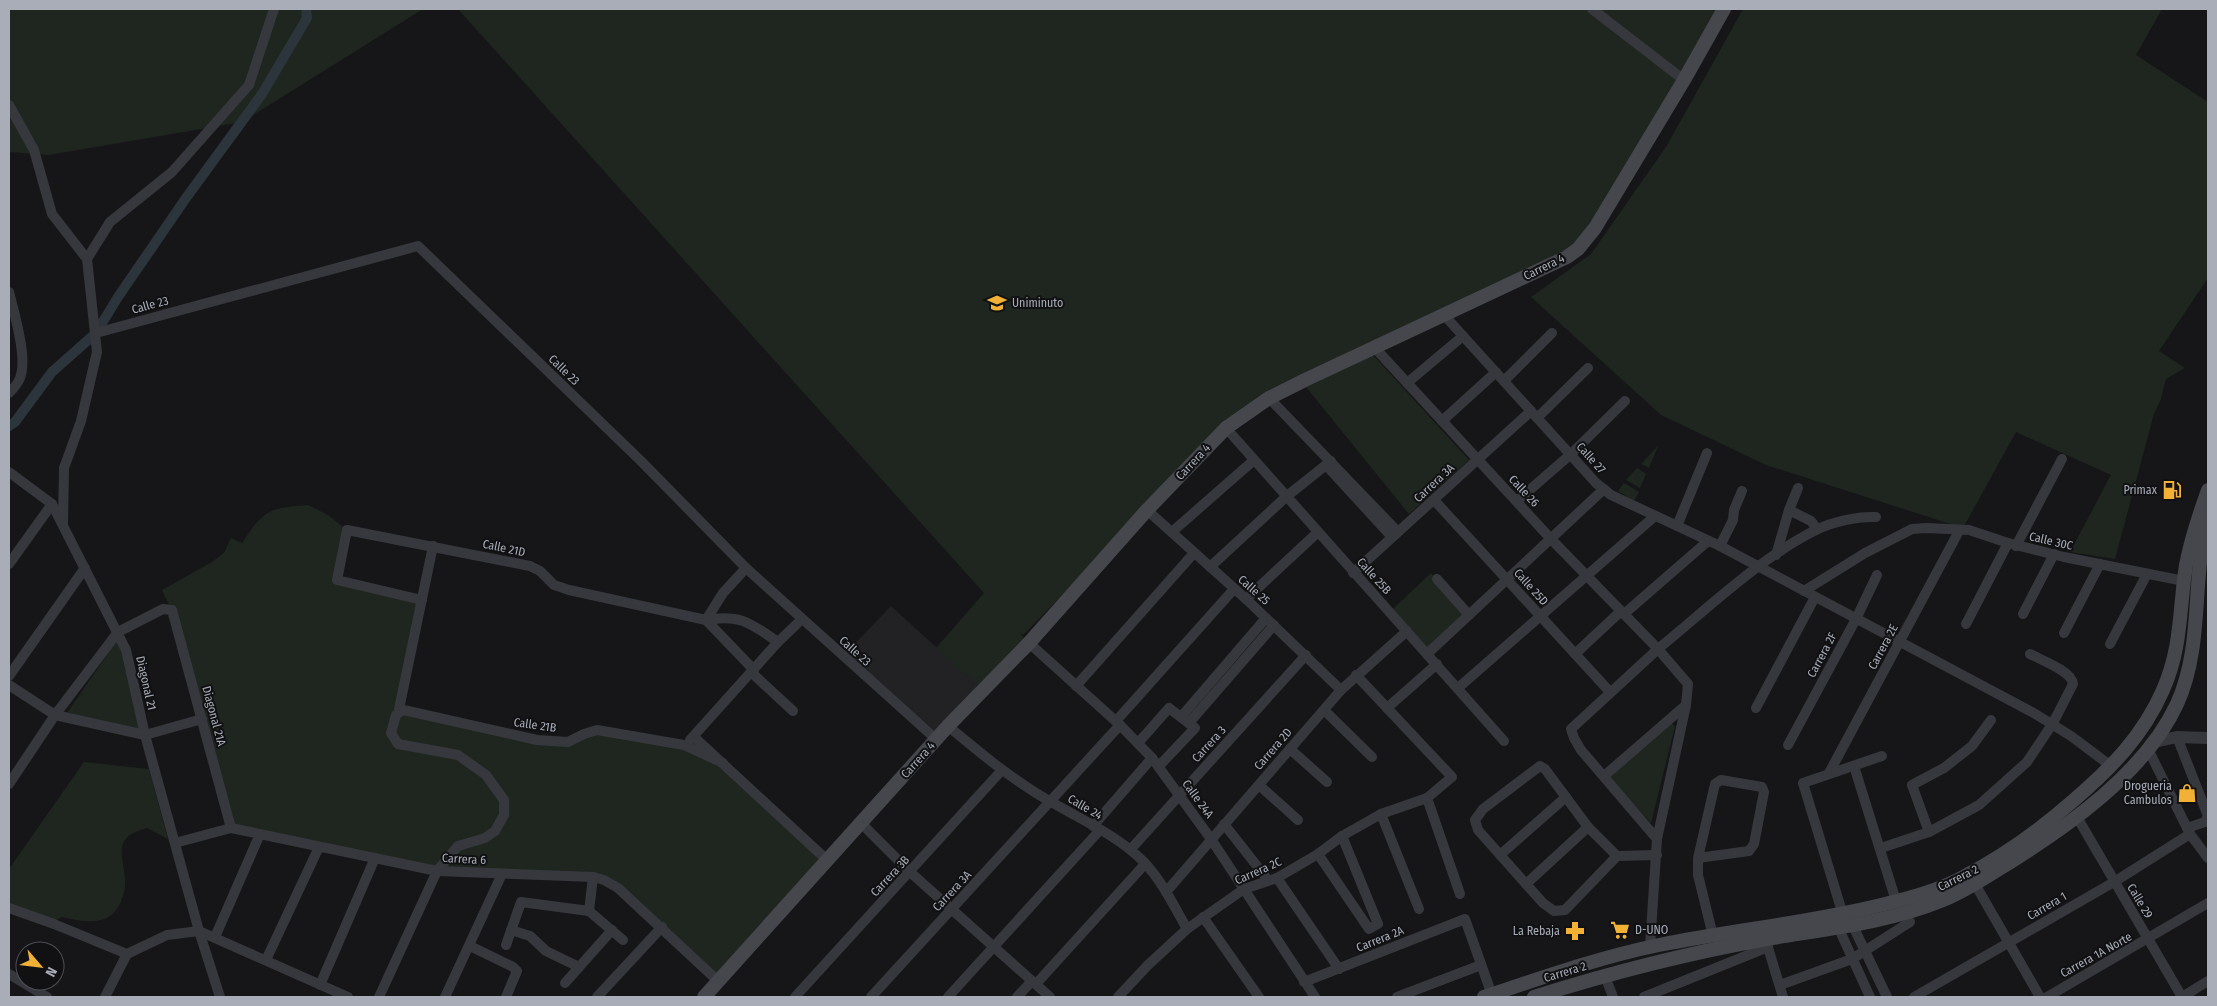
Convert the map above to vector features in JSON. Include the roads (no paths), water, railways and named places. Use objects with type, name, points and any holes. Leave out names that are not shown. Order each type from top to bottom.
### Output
[{"type":"main road","name":"Carrera 4","points":[[704,997],[948,726],[1029,643],[1147,510],[1226,428],[1269,398],[1444,316],[1566,257],[1578,249],[1595,228],[1684,80],[1724,9]]},
{"type":"main road","name":"Carrera 2","points":[[1488,996],[1654,946],[1843,914],[1929,891],[1964,877],[2060,813],[2126,751],[2147,720],[2163,690],[2177,648],[2184,581],[2193,532],[2208,490]]},
{"type":"main road","name":"Carrera 2","points":[[1534,997],[1674,958],[1767,943],[1853,926],[1944,900],[1975,884],[2077,818],[2111,788],[2151,746],[2177,703],[2190,666],[2208,518]]},
{"type":"main road","points":[[1674,942],[1672,951],[1674,958]]},
{"type":"main road","points":[[1654,946],[1662,953],[1660,962]]},
{"type":"street","points":[[87,259],[110,222],[172,172],[249,86],[274,9]]},
{"type":"street","points":[[1592,9],[1684,80]]},
{"type":"street","points":[[9,105],[34,150],[52,214],[87,259],[96,352],[81,421],[64,468],[63,526]]},
{"type":"street","name":"Calle 23","points":[[96,333],[418,246],[641,461],[746,568],[801,620],[936,740]]},
{"type":"street","points":[[9,292],[20,340],[22,372],[20,380],[9,393]]},
{"type":"street","name":"Calle 27","points":[[1444,316],[1570,454],[1611,495],[1720,546],[1758,568],[2053,723],[2111,766]]},
{"type":"street","points":[[1504,381],[1552,333]]},
{"type":"street","points":[[1407,383],[1462,336]]},
{"type":"street","name":"Calle 26","points":[[1375,348],[1551,539],[1658,649],[1688,684],[1686,705],[1657,839],[1654,946]]},
{"type":"street","name":"Carrera 3A","points":[[1353,573],[1477,459],[1588,368]]},
{"type":"street","points":[[1442,420],[1496,372]]},
{"type":"street","points":[[1269,398],[1395,535]]},
{"type":"street","points":[[1517,502],[1625,401]]},
{"type":"street","name":"Calle 25B","points":[[1226,428],[1504,741]]},
{"type":"street","points":[[1677,526],[1707,453]]},
{"type":"street","points":[[1966,624],[2062,459]]},
{"type":"street","points":[[1172,532],[1254,460]]},
{"type":"street","points":[[1210,567],[1287,496],[1329,463]]},
{"type":"street","name":"Diagonal 21","points":[[9,472],[52,504],[126,650],[145,735],[199,931],[220,997]]},
{"type":"street","points":[[1776,555],[1789,510],[1798,488]]},
{"type":"street","points":[[1427,654],[1604,490]]},
{"type":"street","points":[[1720,546],[1733,520],[1734,510],[1742,491]]},
{"type":"street","name":"Calle 25D","points":[[1434,500],[1610,692]]},
{"type":"street","points":[[9,564],[52,504]]},
{"type":"street","name":"Calle 25","points":[[1147,510],[1246,599],[1341,690]]},
{"type":"street","points":[[1789,510],[1811,521],[1817,529]]},
{"type":"street","points":[[1458,688],[1655,516]]},
{"type":"street","points":[[1657,839],[1581,750],[1571,729],[1658,649],[1776,555],[1817,529],[1867,517],[1876,517]]},
{"type":"street","name":"Calle 30C","points":[[1804,591],[1865,552],[1912,529],[1970,530],[2012,544],[2184,581]]},
{"type":"street","name":"Calle 21D","points":[[422,600],[337,580],[347,530],[530,566],[540,571],[554,585],[569,590],[706,620],[726,617],[746,621],[778,642]]},
{"type":"street","name":"Carrera 2E","points":[[1829,773],[1959,531]]},
{"type":"street","points":[[1246,599],[1318,532]]},
{"type":"street","points":[[1575,654],[1708,541]]},
{"type":"street","points":[[379,997],[438,871],[458,846],[485,838],[495,831],[504,815],[504,800],[486,775],[458,755],[398,744],[391,733],[396,715],[401,710],[433,546]]},
{"type":"street","points":[[1076,686],[1194,553]]},
{"type":"street","points":[[2023,614],[2054,554]]},
{"type":"street","points":[[2064,633],[2100,564]]},
{"type":"street","points":[[9,676],[86,568]]},
{"type":"street","points":[[746,568],[722,592],[706,620],[753,672],[793,711]]},
{"type":"street","points":[[2110,644],[2147,574]]},
{"type":"street","name":"Carrera 2F","points":[[1788,745],[1877,576]]},
{"type":"street","points":[[1437,579],[1469,615]]},
{"type":"street","points":[[1051,802],[1234,589]]},
{"type":"street","points":[[1756,708],[1815,597]]},
{"type":"street","name":"Diagonal 21A","points":[[118,632],[163,609],[172,610],[231,828]]},
{"type":"street","points":[[684,745],[694,737],[778,642],[801,620]]},
{"type":"street","points":[[1185,720],[1270,622]]},
{"type":"street","name":"Carrera 2D","points":[[1166,892],[1341,690],[1407,631]]},
{"type":"street","points":[[9,784],[55,715],[118,632]]},
{"type":"street","name":"Calle 24A","points":[[1029,643],[1139,742],[1156,762],[1211,839],[1315,997]]},
{"type":"street","points":[[1880,848],[1929,832],[1979,806],[2027,762],[2053,723],[2073,684],[2073,679],[2068,673],[2030,654]]},
{"type":"street","name":"Carrera 3","points":[[1130,849],[1306,655]]},
{"type":"street","points":[[1356,675],[1387,708],[1437,664]]},
{"type":"street","points":[[9,685],[55,715],[145,735],[202,719]]},
{"type":"street","points":[[1604,776],[1686,705]]},
{"type":"street","points":[[948,997],[1156,762],[1195,728],[1169,708],[1139,742]]},
{"type":"street","name":"Carrera 2C","points":[[1118,997],[1148,965],[1187,929],[1244,889],[1272,879],[1318,854],[1342,836],[1382,814],[1427,798],[1452,777],[1387,708]]},
{"type":"street","name":"Calle 21B","points":[[401,710],[537,740],[568,742],[597,730],[684,745],[723,763]]},
{"type":"street","points":[[1324,710],[1372,757]]},
{"type":"street","points":[[1929,832],[1912,785],[1944,768],[1972,746],[1991,720]]},
{"type":"street","name":"Calle 24","points":[[948,726],[1002,770],[1130,849],[1145,864],[1166,892],[1187,929]]},
{"type":"street","name":"Calle 21B","points":[[694,737],[827,860]]},
{"type":"street","points":[[2177,737],[2208,816]]},
{"type":"street","points":[[2208,738],[2177,737],[2151,746],[2189,831],[2208,858]]},
{"type":"street","points":[[1290,749],[1327,782]]},
{"type":"street","points":[[1843,914],[1803,783],[1882,756]]},
{"type":"street","points":[[1617,856],[1588,827],[1545,769],[1540,766],[1483,809],[1475,820],[1478,830],[1543,903],[1554,911],[1566,910],[1617,856],[1657,855]]},
{"type":"street","points":[[1854,766],[1896,901]]},
{"type":"street","name":"Carrera 3B","points":[[795,997],[1002,770]]},
{"type":"street","points":[[1698,858],[1748,851],[1754,844],[1764,792],[1762,787],[1721,780],[1715,784],[1698,858],[1698,874],[1713,936]]},
{"type":"street","points":[[1259,785],[1298,820]]},
{"type":"street","points":[[1500,855],[1566,797]]},
{"type":"street","points":[[1427,798],[1460,894]]},
{"type":"street","name":"Carrera 3A","points":[[871,997],[1051,802]]},
{"type":"street","points":[[1382,814],[1420,909]]},
{"type":"street","name":"Carrera 1","points":[[1914,997],[2114,882],[2205,822],[2208,816]]},
{"type":"street","name":"Calle 29","points":[[2077,818],[2182,997]]},
{"type":"street","points":[[860,822],[910,872],[1050,997]]},
{"type":"street","points":[[1224,824],[1272,879],[1339,969]]},
{"type":"street","points":[[1526,884],[1588,827]]},
{"type":"street","name":"Carrera 6","points":[[176,843],[231,828],[438,871],[592,877],[604,880],[618,888],[718,981]]},
{"type":"street","points":[[215,938],[260,834]]},
{"type":"street","points":[[1318,854],[1369,929],[1378,924],[1342,836]]},
{"type":"street","points":[[266,960],[319,847]]},
{"type":"street","points":[[320,985],[375,858]]},
{"type":"street","points":[[1018,997],[1145,864]]},
{"type":"street","points":[[445,997],[502,874]]},
{"type":"street","points":[[589,911],[592,877]]},
{"type":"street","points":[[1975,884],[2040,997]]},
{"type":"street","points":[[506,945],[521,902],[589,911],[623,940]]},
{"type":"street","name":"Carrera 1A Norte","points":[[2047,997],[2208,904]]},
{"type":"street","points":[[9,908],[127,954]]},
{"type":"street","points":[[1203,917],[1259,997]]},
{"type":"street","name":"Carrera 2A","points":[[1304,982],[1465,919],[1481,965]]},
{"type":"street","points":[[1644,997],[1767,943],[1781,994],[1852,960],[1910,922]]},
{"type":"street","points":[[1853,926],[1887,997]]},
{"type":"street","points":[[598,997],[662,927]]},
{"type":"street","points":[[1839,929],[1870,997]]},
{"type":"street","points":[[511,930],[530,936],[546,951],[579,967]]},
{"type":"street","points":[[565,983],[612,930]]},
{"type":"street","points":[[105,997],[127,954],[167,935],[199,931],[348,997]]},
{"type":"street","points":[[470,946],[513,967],[517,971],[506,997]]},
{"type":"street","points":[[1397,997],[1481,965],[1488,996]]},
{"type":"street","points":[[9,974],[47,997]]},
{"type":"street","points":[[1605,976],[1613,997]]},
{"type":"street","points":[[2182,997],[2208,981]]},
{"type":"waterway","points":[[9,426],[15,422],[52,372],[96,333],[118,297],[186,198],[262,94],[307,18],[306,9]]},
{"type":"place","name":"Uniminuto","points":[[997,303]]},
{"type":"place","name":"Primax","points":[[2172,490]]},
{"type":"place","name":"Drogueria Cambulos","points":[[2187,793]]},
{"type":"place","name":"D-UNO","points":[[1620,930]]},
{"type":"place","name":"La Rebaja","points":[[1575,931]]}]
